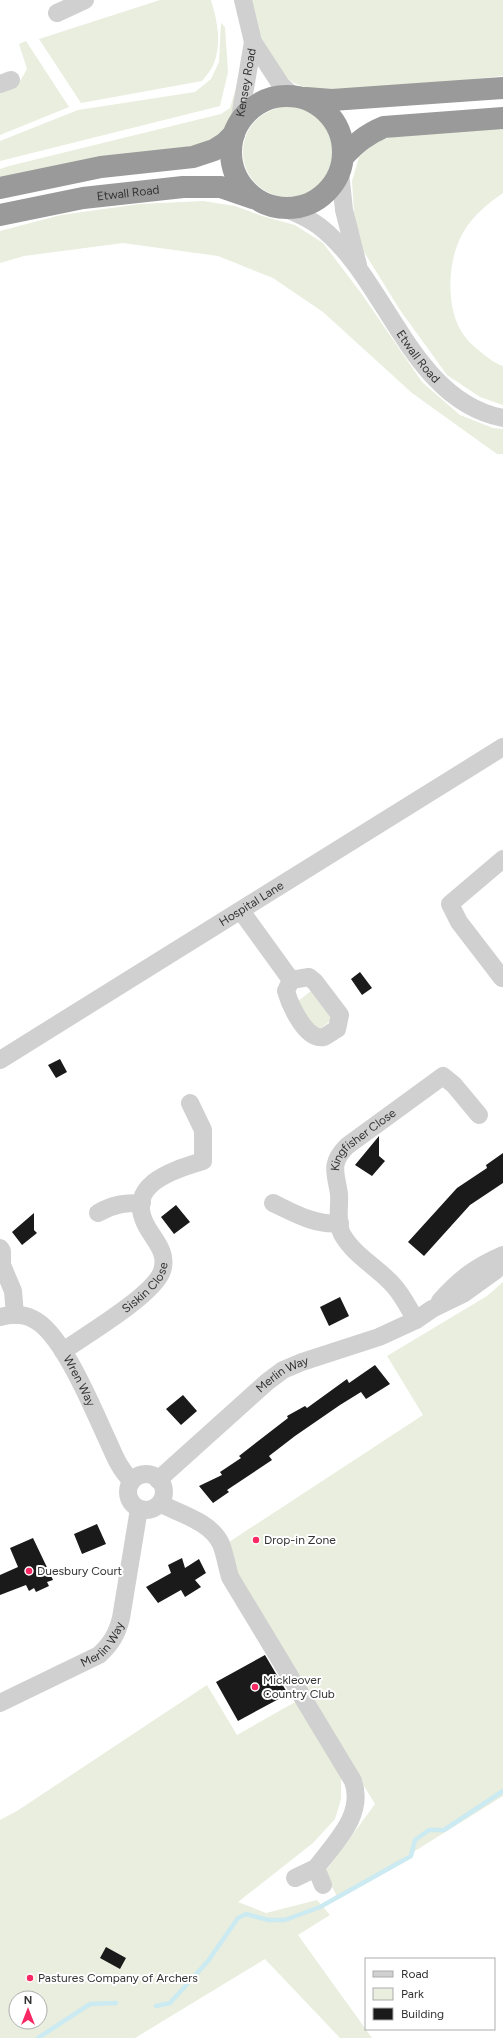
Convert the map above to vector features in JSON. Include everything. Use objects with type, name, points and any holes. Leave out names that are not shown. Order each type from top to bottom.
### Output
[{"type":"highway","points":[[0,188],[101,167],[193,157],[214,150],[225,143],[247,112],[257,105],[281,96],[340,100],[503,88]]},
{"type":"highway","points":[[236,128],[231,155],[236,175],[241,184],[256,199],[270,205],[284,208],[305,205],[323,195],[333,185],[341,164],[343,144],[340,131],[333,120],[315,103],[298,97]]},
{"type":"highway","points":[[341,164],[357,142],[370,133],[384,127],[503,118]]},
{"type":"highway","name":"Etwall Road","points":[[0,215],[83,198],[183,187],[221,187],[256,199]]},
{"type":"street","points":[[57,13],[85,0]]},
{"type":"street","name":"Kensey Road","points":[[243,0],[253,42],[281,85],[298,97]]},
{"type":"street","name":"Kensey Road","points":[[236,128],[253,42]]},
{"type":"street","name":"Etwall Road","points":[[341,164],[344,210],[359,268]]},
{"type":"street","name":"Etwall Road","points":[[284,208],[306,217],[320,226],[359,268],[411,347],[436,378],[455,395],[467,403],[503,418]]},
{"type":"street","name":"Hospital Lane","points":[[0,1060],[503,747]]},
{"type":"street","points":[[502,978],[460,922],[450,904],[503,859]]},
{"type":"street","points":[[241,911],[291,980]]},
{"type":"street","name":"Kingfisher Close","points":[[416,1320],[394,1285],[375,1270],[342,1234],[339,1194],[335,1169],[336,1160],[347,1146],[443,1076],[454,1085],[479,1115]]},
{"type":"street","points":[[98,1213],[111,1205],[142,1203],[146,1190],[153,1182],[173,1170],[203,1161],[203,1130],[190,1103]]},
{"type":"street","name":"Siskin Close","points":[[63,1351],[109,1320],[151,1287],[158,1279],[162,1270],[162,1251],[143,1217],[142,1203]]},
{"type":"street","points":[[274,1203],[315,1221],[331,1224],[340,1223]]},
{"type":"street","name":"Merlin Way","points":[[432,1309],[454,1284],[480,1265],[503,1255]]},
{"type":"street","points":[[1,1257],[11,1285],[8,1316]]},
{"type":"street","name":"Merlin Way","points":[[158,1480],[267,1382],[283,1370],[302,1362],[379,1337],[416,1320],[432,1309],[463,1294],[495,1271],[503,1262]]},
{"type":"street","name":"Wren Way","points":[[8,1316],[34,1319],[48,1332],[63,1351],[84,1388],[120,1467],[131,1480]]},
{"type":"street","points":[[147,1474],[154,1476],[162,1484],[163,1491],[161,1504],[153,1510],[139,1509],[134,1506],[128,1494],[128,1487],[131,1480],[147,1474]]},
{"type":"street","points":[[161,1504],[204,1525],[214,1533],[221,1545],[230,1577],[340,1758],[353,1781],[357,1792],[352,1820],[316,1868],[295,1878]]},
{"type":"street","name":"Merlin Way","points":[[0,1704],[99,1655],[112,1642],[121,1618],[139,1509]]},
{"type":"street","points":[[316,1868],[323,1885]]},
{"type":"green space","points":[[160,0],[211,0],[217,23],[218,47],[214,63],[207,75],[202,81],[81,103],[39,39]]},
{"type":"green space","points":[[249,0],[503,0],[503,76],[430,84],[317,92],[294,83],[281,74],[258,38]]},
{"type":"green space","points":[[221,23],[225,27],[228,72],[220,106],[0,161],[0,141],[78,110],[195,92],[211,79],[219,62]]},
{"type":"green space","points":[[26,41],[69,107],[0,135],[0,91],[19,83],[27,69],[19,44]]},
{"type":"green space","points":[[237,85],[234,107],[229,123],[218,135],[198,145],[0,177],[0,169],[9,166],[221,114],[230,108]]},
{"type":"green space","points":[[288,107],[305,111],[320,120],[329,135],[333,152],[329,169],[320,184],[305,193],[288,197],[271,193],[256,184],[247,169],[243,152],[247,135],[256,120],[271,111]]},
{"type":"green space","points":[[503,127],[503,193],[481,210],[464,231],[458,242],[454,255],[450,283],[453,311],[463,334],[469,342],[484,355],[503,366],[503,405],[480,397],[447,375],[400,310],[361,247],[355,227],[352,181],[359,157],[375,142],[399,135]]},
{"type":"green space","points":[[203,201],[235,206],[262,216],[295,225],[323,243],[361,293],[422,382],[460,415],[493,428],[503,429],[503,454],[497,454],[412,393],[323,312],[273,278],[218,256],[123,243],[24,256],[0,263],[0,231],[61,215],[140,204]]},
{"type":"green space","points":[[311,991],[333,1019],[321,1028],[314,1030],[298,1001]]},
{"type":"green space","points":[[503,1282],[503,1796],[338,1899],[325,1872],[375,1804],[235,1575],[226,1544],[423,1415],[387,1356],[487,1296]]},
{"type":"green space","points":[[207,1685],[237,1735],[297,1701],[341,1776],[341,1799],[335,1819],[313,1843],[238,1902],[266,1913],[317,1900],[330,1915],[298,1935],[372,2038],[340,2038],[265,1959],[135,2038],[0,2038],[0,1820],[17,1811]]},
{"type":"building","points":[[360,972],[372,988],[362,995],[351,979]]},
{"type":"building","points":[[60,1059],[67,1072],[56,1078],[48,1065]]},
{"type":"building","points":[[379,1136],[379,1156],[385,1161],[372,1176],[355,1165]]},
{"type":"building","points":[[503,1153],[503,1183],[470,1205],[424,1256],[408,1242],[457,1188],[487,1168],[486,1165]]},
{"type":"building","points":[[176,1205],[190,1222],[174,1234],[161,1217]]},
{"type":"building","points":[[34,1213],[34,1230],[37,1233],[22,1245],[12,1232]]},
{"type":"building","points":[[340,1297],[349,1316],[329,1326],[320,1307]]},
{"type":"building","points":[[375,1365],[390,1384],[366,1399],[361,1392],[340,1405],[269,1456],[272,1460],[227,1490],[229,1492],[213,1503],[199,1486],[222,1475],[220,1472],[241,1458],[239,1456],[288,1418],[287,1416],[305,1406],[307,1408],[347,1379],[349,1383]]},
{"type":"building","points":[[183,1395],[197,1411],[181,1425],[166,1409]]},
{"type":"building","points":[[97,1524],[106,1544],[82,1554],[74,1534]]},
{"type":"building","name":"Duesbury Court","points":[[33,1538],[53,1580],[47,1582],[49,1586],[36,1592],[34,1588],[29,1591],[26,1585],[0,1595],[0,1575],[18,1567],[10,1548]]},
{"type":"building","points":[[182,1558],[185,1568],[199,1559],[206,1573],[195,1580],[201,1587],[185,1597],[181,1590],[158,1603],[146,1587],[171,1573],[168,1565]]},
{"type":"building","name":"Mickleover Country Club","points":[[265,1655],[288,1694],[238,1721],[216,1682]]},
{"type":"building","points":[[106,1947],[126,1958],[120,1969],[100,1958]]},
{"type":"waterway","points":[[156,2006],[170,2003],[208,1961],[238,1918],[246,1914],[268,1920],[285,1920],[320,1907],[411,1856],[415,1840],[429,1830],[444,1830],[503,1791]]},
{"type":"waterway","points":[[38,2038],[90,2004],[116,2003]]},
{"type":"place","name":"Drop-in Zone","points":[[256,1540]]},
{"type":"place","name":"Duesbury Court","points":[[29,1571]]},
{"type":"place","name":"Mickleover Country Club","points":[[255,1687]]},
{"type":"place","name":"Pastures Company of Archers","points":[[30,1978]]}]
